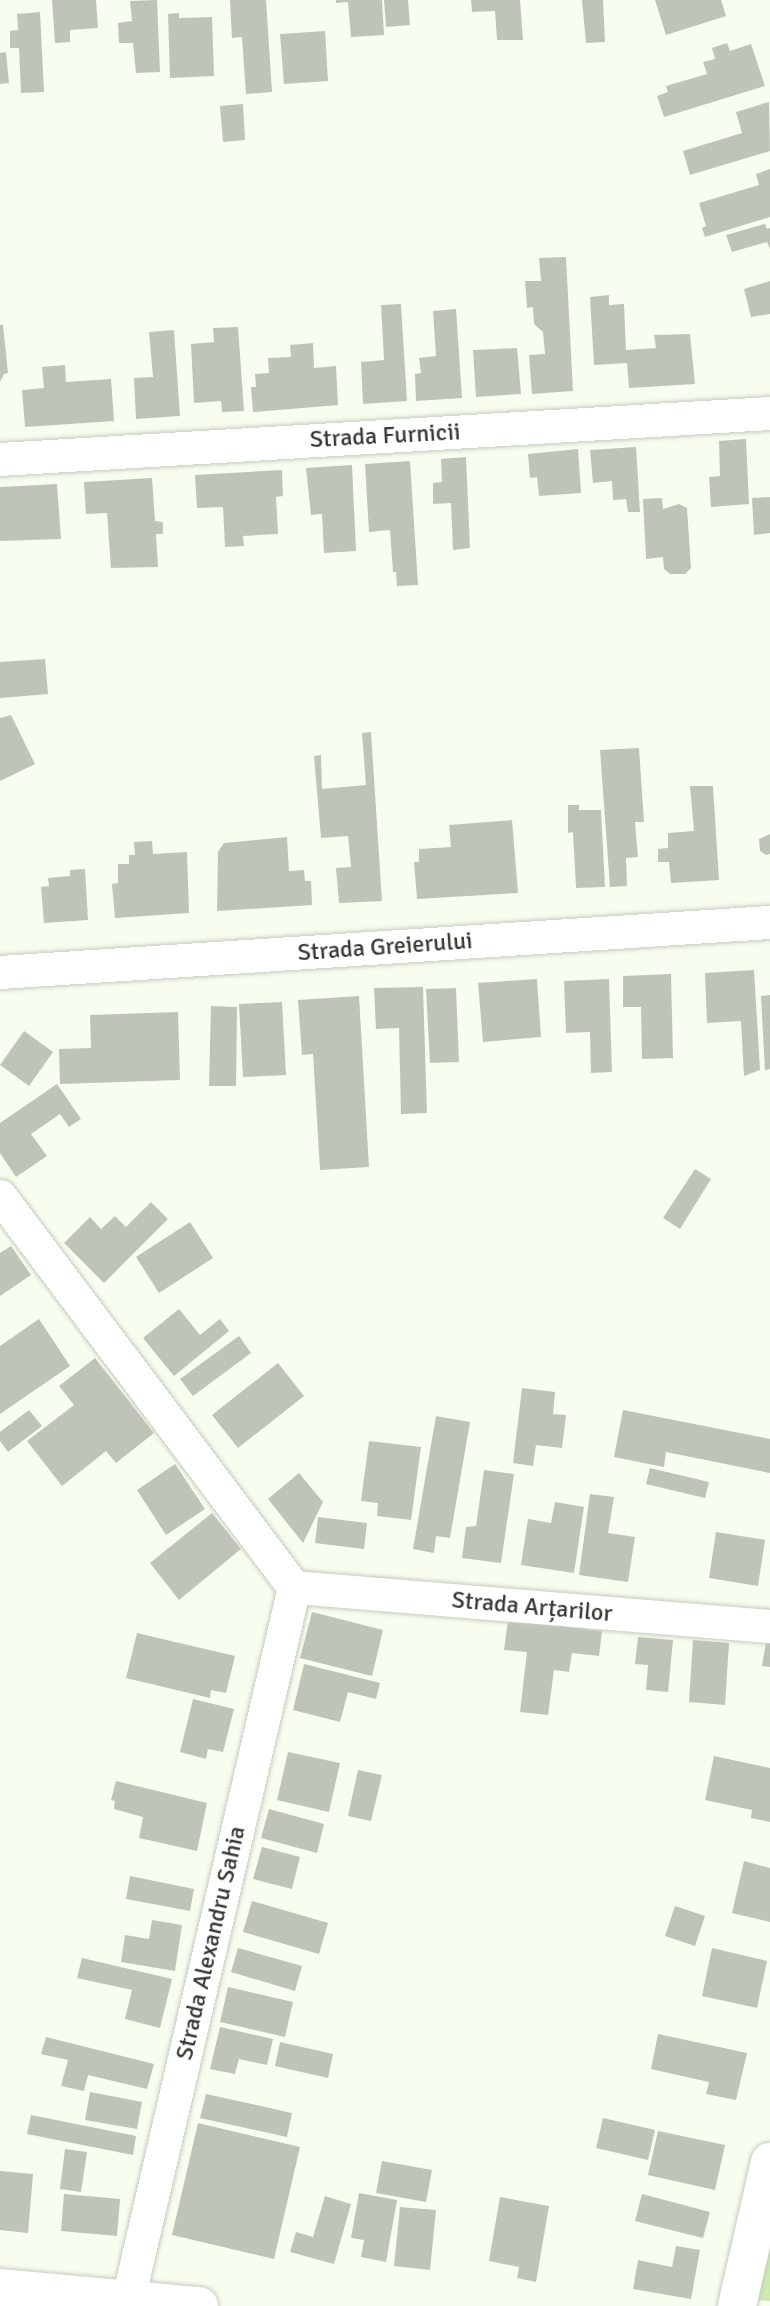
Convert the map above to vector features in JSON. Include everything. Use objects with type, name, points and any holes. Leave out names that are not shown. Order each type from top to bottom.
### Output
[{"type":"main road","points":[[740,2301],[770,2162]]},
{"type":"main road","points":[[0,2288],[199,2306]]},
{"type":"street","name":"Strada Furnicii","points":[[0,459],[770,414]]},
{"type":"street","name":"Strada Greierului","points":[[0,972],[770,922]]},
{"type":"street","points":[[0,1196],[294,1587]]},
{"type":"street","name":"Strada Arțarilor","points":[[294,1587],[770,1626]]},
{"type":"street","name":"Strada Alexandru Sahia","points":[[128,2299],[294,1587]]},
{"type":"green space","points":[[770,2245],[770,2301],[757,2300]]},
{"type":"building","points":[[52,0],[96,0],[98,28],[70,30],[70,42],[55,43]]},
{"type":"building","points":[[157,0],[160,72],[136,73],[133,43],[119,43],[118,23],[132,21],[130,1]]},
{"type":"building","points":[[230,0],[266,0],[272,92],[246,94],[242,37],[232,38]]},
{"type":"building","points":[[336,0],[382,0],[384,35],[351,37],[348,2],[336,3]]},
{"type":"building","points":[[384,0],[408,0],[410,25],[386,27]]},
{"type":"building","points":[[471,0],[520,0],[523,40],[497,40],[495,11],[472,12]]},
{"type":"building","points":[[582,0],[603,0],[605,42],[586,43]]},
{"type":"building","points":[[655,0],[721,0],[726,16],[666,35]]},
{"type":"building","points":[[40,12],[44,92],[21,93],[19,48],[10,48],[10,31],[18,30],[17,14]]},
{"type":"building","points":[[179,13],[179,18],[212,17],[214,76],[170,78],[168,14]]},
{"type":"building","points":[[325,31],[328,81],[284,84],[280,34]]},
{"type":"building","points":[[727,43],[730,51],[751,44],[765,86],[664,117],[657,96],[668,92],[666,86],[707,74],[703,62],[715,59],[712,48]]},
{"type":"building","points":[[6,52],[9,83],[0,84],[0,53]]},
{"type":"building","points":[[769,102],[770,151],[690,175],[683,151],[742,133],[736,112]]},
{"type":"building","points":[[243,104],[245,140],[223,142],[220,106]]},
{"type":"building","points":[[770,169],[770,217],[705,237],[702,228],[706,226],[699,203],[759,185],[756,174]]},
{"type":"building","points":[[765,224],[767,229],[770,228],[770,249],[767,242],[732,252],[726,235]]},
{"type":"building","points":[[566,257],[573,391],[532,394],[529,355],[545,354],[543,332],[534,324],[533,307],[527,308],[525,281],[541,281],[539,258]]},
{"type":"building","points":[[770,281],[770,314],[751,317],[744,289]]},
{"type":"building","points":[[609,295],[609,305],[624,304],[626,350],[656,348],[654,335],[690,334],[695,384],[629,388],[627,363],[594,365],[590,297]]},
{"type":"building","points":[[401,304],[407,401],[363,404],[361,362],[384,360],[381,305]]},
{"type":"building","points":[[456,309],[462,398],[416,401],[415,374],[421,373],[419,358],[436,356],[433,311]]},
{"type":"building","points":[[0,325],[3,325],[8,373],[4,374],[0,382]]},
{"type":"building","points":[[238,327],[244,411],[222,412],[221,401],[194,403],[191,344],[214,342],[213,328]]},
{"type":"building","points":[[174,330],[180,416],[136,419],[134,378],[153,377],[149,332]]},
{"type":"building","points":[[313,343],[314,368],[336,366],[338,405],[253,412],[251,387],[256,387],[255,374],[269,373],[268,358],[291,357],[290,345]]},
{"type":"building","points":[[517,348],[521,394],[476,397],[473,350]]},
{"type":"building","points":[[65,365],[66,382],[111,379],[114,421],[25,427],[22,390],[44,388],[42,367]]},
{"type":"building","points":[[746,439],[749,504],[711,507],[709,477],[720,476],[719,441]]},
{"type":"building","points":[[636,447],[640,512],[628,512],[626,499],[613,500],[612,481],[593,483],[590,450]]},
{"type":"building","points":[[578,449],[581,493],[539,496],[537,477],[530,478],[528,454]]},
{"type":"building","points":[[466,457],[470,548],[453,550],[451,503],[433,504],[433,483],[442,482],[441,459]]},
{"type":"building","points":[[410,461],[418,585],[397,586],[396,572],[393,572],[390,530],[369,532],[365,464]]},
{"type":"building","points":[[352,465],[356,551],[324,553],[322,514],[311,515],[306,468]]},
{"type":"building","points":[[282,470],[283,496],[276,497],[278,534],[243,536],[244,546],[225,547],[223,507],[197,508],[195,475]]},
{"type":"building","points":[[152,478],[155,521],[163,522],[163,534],[156,534],[158,567],[111,568],[107,513],[86,514],[84,482]]},
{"type":"building","points":[[57,484],[61,539],[0,541],[0,487]]},
{"type":"building","points":[[770,497],[770,533],[754,535],[752,498]]},
{"type":"building","points":[[662,498],[663,509],[679,504],[687,508],[691,568],[685,574],[670,574],[664,569],[663,557],[646,559],[643,499]]},
{"type":"building","points":[[45,659],[48,694],[0,698],[0,662]]},
{"type":"building","points":[[11,715],[35,764],[0,781],[0,718]]},
{"type":"building","points":[[371,732],[382,901],[339,903],[336,868],[351,867],[348,836],[321,838],[314,756],[321,755],[322,789],[366,785],[362,733]]},
{"type":"building","points":[[639,748],[644,822],[635,822],[638,857],[626,858],[627,886],[610,887],[600,750]]},
{"type":"building","points":[[690,786],[713,786],[719,880],[671,883],[669,862],[658,862],[658,849],[668,848],[668,833],[694,831]]},
{"type":"building","points":[[568,805],[579,805],[579,810],[601,810],[605,887],[576,888],[573,832],[568,833]]},
{"type":"building","points":[[512,820],[518,893],[417,899],[414,862],[419,862],[419,849],[451,847],[449,825]]},
{"type":"building","points":[[770,834],[770,854],[766,855],[760,851],[759,839]]},
{"type":"building","points":[[287,837],[289,871],[304,870],[305,881],[311,881],[312,905],[217,911],[218,852],[224,843]]},
{"type":"building","points":[[152,841],[153,854],[187,852],[189,913],[115,918],[112,884],[118,883],[118,864],[129,864],[129,855],[135,855],[134,842]]},
{"type":"building","points":[[85,869],[88,920],[44,923],[41,887],[49,886],[48,878],[70,876],[70,870]]},
{"type":"building","points":[[754,970],[760,1070],[744,1076],[741,1021],[707,1023],[705,973]]},
{"type":"building","points":[[671,974],[673,1058],[642,1059],[641,1007],[623,1007],[623,976]]},
{"type":"building","points":[[537,979],[541,1037],[483,1042],[478,983]]},
{"type":"building","points":[[609,979],[612,1072],[591,1073],[590,1032],[566,1033],[564,981]]},
{"type":"building","points":[[423,987],[427,1113],[401,1114],[399,1028],[376,1029],[374,988]]},
{"type":"building","points":[[456,988],[459,1062],[430,1063],[426,989]]},
{"type":"building","points":[[770,995],[770,1069],[765,1070],[761,996]]},
{"type":"building","points":[[359,996],[369,1167],[320,1170],[313,1054],[302,1055],[298,1000]]},
{"type":"building","points":[[282,1002],[286,1075],[243,1077],[239,1004]]},
{"type":"building","points":[[211,1006],[237,1007],[236,1086],[209,1086]]},
{"type":"building","points":[[178,1012],[180,1080],[60,1084],[59,1049],[91,1048],[90,1015]]},
{"type":"building","points":[[24,1031],[53,1052],[29,1086],[0,1065]]},
{"type":"building","points":[[57,1084],[81,1119],[69,1127],[60,1114],[31,1134],[47,1156],[16,1177],[0,1153],[0,1123]]},
{"type":"building","points":[[695,1169],[711,1179],[680,1229],[663,1218]]},
{"type":"building","points":[[151,1202],[168,1219],[104,1283],[64,1243],[90,1217],[101,1229],[115,1216],[126,1227]]},
{"type":"building","points":[[190,1222],[213,1258],[159,1293],[136,1257]]},
{"type":"building","points":[[11,1246],[31,1275],[0,1296],[0,1253]]},
{"type":"building","points":[[179,1309],[200,1335],[220,1319],[229,1331],[174,1376],[143,1338]]},
{"type":"building","points":[[39,1319],[70,1366],[0,1414],[0,1346]]},
{"type":"building","points":[[239,1336],[251,1353],[193,1396],[180,1379]]},
{"type":"building","points":[[95,1358],[154,1433],[116,1463],[106,1451],[62,1486],[27,1441],[74,1405],[59,1386]]},
{"type":"building","points":[[278,1363],[304,1396],[238,1448],[212,1415]]},
{"type":"building","points":[[522,1388],[555,1392],[553,1414],[566,1415],[562,1448],[536,1445],[533,1466],[513,1463]]},
{"type":"building","points":[[29,1410],[42,1426],[8,1452],[0,1441],[0,1432]]},
{"type":"building","points":[[623,1410],[770,1439],[770,1473],[666,1452],[664,1467],[614,1457]]},
{"type":"building","points":[[436,1416],[470,1422],[450,1538],[436,1536],[434,1553],[413,1549]]},
{"type":"building","points":[[369,1441],[421,1447],[411,1520],[377,1516],[378,1503],[361,1501]]},
{"type":"building","points":[[175,1464],[205,1509],[166,1535],[137,1490]]},
{"type":"building","points":[[650,1468],[709,1482],[705,1498],[646,1484]]},
{"type":"building","points":[[484,1470],[514,1474],[501,1563],[462,1558],[466,1527],[476,1526]]},
{"type":"building","points":[[299,1473],[323,1502],[303,1543],[268,1499]]},
{"type":"building","points":[[590,1494],[614,1497],[608,1533],[635,1537],[628,1582],[579,1575]]},
{"type":"building","points":[[555,1502],[584,1507],[574,1573],[521,1565],[528,1519],[551,1523]]},
{"type":"building","points":[[212,1513],[241,1549],[179,1600],[150,1563]]},
{"type":"building","points":[[318,1517],[367,1523],[364,1549],[315,1543]]},
{"type":"building","points":[[716,1532],[765,1540],[758,1586],[709,1578]]},
{"type":"building","points":[[312,1612],[383,1630],[372,1676],[300,1658]]},
{"type":"building","points":[[508,1620],[602,1631],[599,1656],[572,1653],[569,1672],[554,1670],[548,1715],[520,1712],[527,1652],[504,1650]]},
{"type":"building","points":[[137,1633],[235,1656],[226,1693],[211,1690],[210,1698],[126,1678]]},
{"type":"building","points":[[638,1637],[673,1640],[668,1692],[646,1690],[648,1665],[635,1664]]},
{"type":"building","points":[[693,1640],[729,1643],[725,1705],[689,1702]]},
{"type":"building","points":[[766,1642],[770,1643],[770,1667],[762,1666]]},
{"type":"building","points":[[304,1664],[380,1683],[376,1699],[348,1692],[340,1722],[293,1710]]},
{"type":"building","points":[[193,1699],[234,1709],[223,1752],[208,1749],[206,1759],[180,1752]]},
{"type":"building","points":[[288,1752],[340,1763],[329,1812],[277,1800]]},
{"type":"building","points":[[714,1756],[770,1768],[770,1822],[751,1818],[752,1810],[705,1800]]},
{"type":"building","points":[[358,1770],[382,1775],[371,1821],[348,1816]]},
{"type":"building","points":[[116,1781],[207,1803],[197,1851],[139,1838],[143,1817],[114,1809],[115,1801],[111,1800]]},
{"type":"building","points":[[269,1809],[324,1824],[317,1853],[261,1838]]},
{"type":"building","points":[[262,1847],[300,1857],[292,1889],[253,1879]]},
{"type":"building","points":[[744,1861],[770,1868],[770,1922],[732,1913]]},
{"type":"building","points":[[130,1876],[194,1889],[190,1911],[126,1899]]},
{"type":"building","points":[[252,1901],[328,1923],[319,1954],[243,1932]]},
{"type":"building","points":[[675,1906],[705,1916],[695,1946],[665,1936]]},
{"type":"building","points":[[152,1920],[182,1925],[175,1971],[121,1962],[125,1935],[149,1939]]},
{"type":"building","points":[[238,1948],[302,1966],[295,1991],[231,1972]]},
{"type":"building","points":[[712,1948],[767,1961],[757,2008],[702,1996]]},
{"type":"building","points":[[82,1958],[172,1979],[160,2028],[125,2019],[132,1990],[77,1978]]},
{"type":"building","points":[[228,1987],[293,2002],[285,2037],[220,2022]]},
{"type":"building","points":[[220,2027],[273,2039],[267,2065],[239,2059],[235,2074],[210,2069]]},
{"type":"building","points":[[658,2034],[747,2053],[736,2100],[706,2094],[709,2082],[651,2069]]},
{"type":"building","points":[[46,2037],[154,2064],[147,2089],[88,2075],[84,2091],[61,2086],[68,2060],[41,2054]]},
{"type":"building","points":[[280,2042],[333,2054],[328,2078],[275,2066]]},
{"type":"building","points":[[90,2092],[142,2102],[137,2129],[85,2120]]},
{"type":"building","points":[[206,2094],[292,2113],[287,2137],[200,2118]]},
{"type":"building","points":[[31,2115],[136,2136],[133,2155],[27,2134]]},
{"type":"building","points":[[603,2118],[655,2130],[648,2160],[596,2148]]},
{"type":"building","points":[[198,2123],[300,2147],[274,2259],[172,2235]]},
{"type":"building","points":[[658,2131],[725,2145],[715,2190],[648,2175]]},
{"type":"building","points":[[65,2149],[87,2152],[81,2192],[60,2189]]},
{"type":"building","points":[[382,2161],[432,2170],[426,2202],[376,2193]]},
{"type":"building","points":[[0,2171],[33,2174],[28,2233],[0,2230]]},
{"type":"building","points":[[359,2193],[397,2200],[386,2262],[361,2257],[364,2240],[351,2238]]},
{"type":"building","points":[[64,2194],[120,2199],[117,2236],[61,2231]]},
{"type":"building","points":[[642,2194],[710,2212],[703,2238],[635,2221]]},
{"type":"building","points":[[325,2196],[351,2204],[334,2264],[290,2252],[296,2232],[313,2237]]},
{"type":"building","points":[[500,2197],[549,2206],[536,2282],[517,2278],[519,2267],[489,2261]]},
{"type":"building","points":[[400,2207],[436,2210],[430,2270],[394,2266]]},
{"type":"building","points":[[676,2246],[700,2250],[691,2299],[633,2289],[638,2260],[672,2267]]}]
